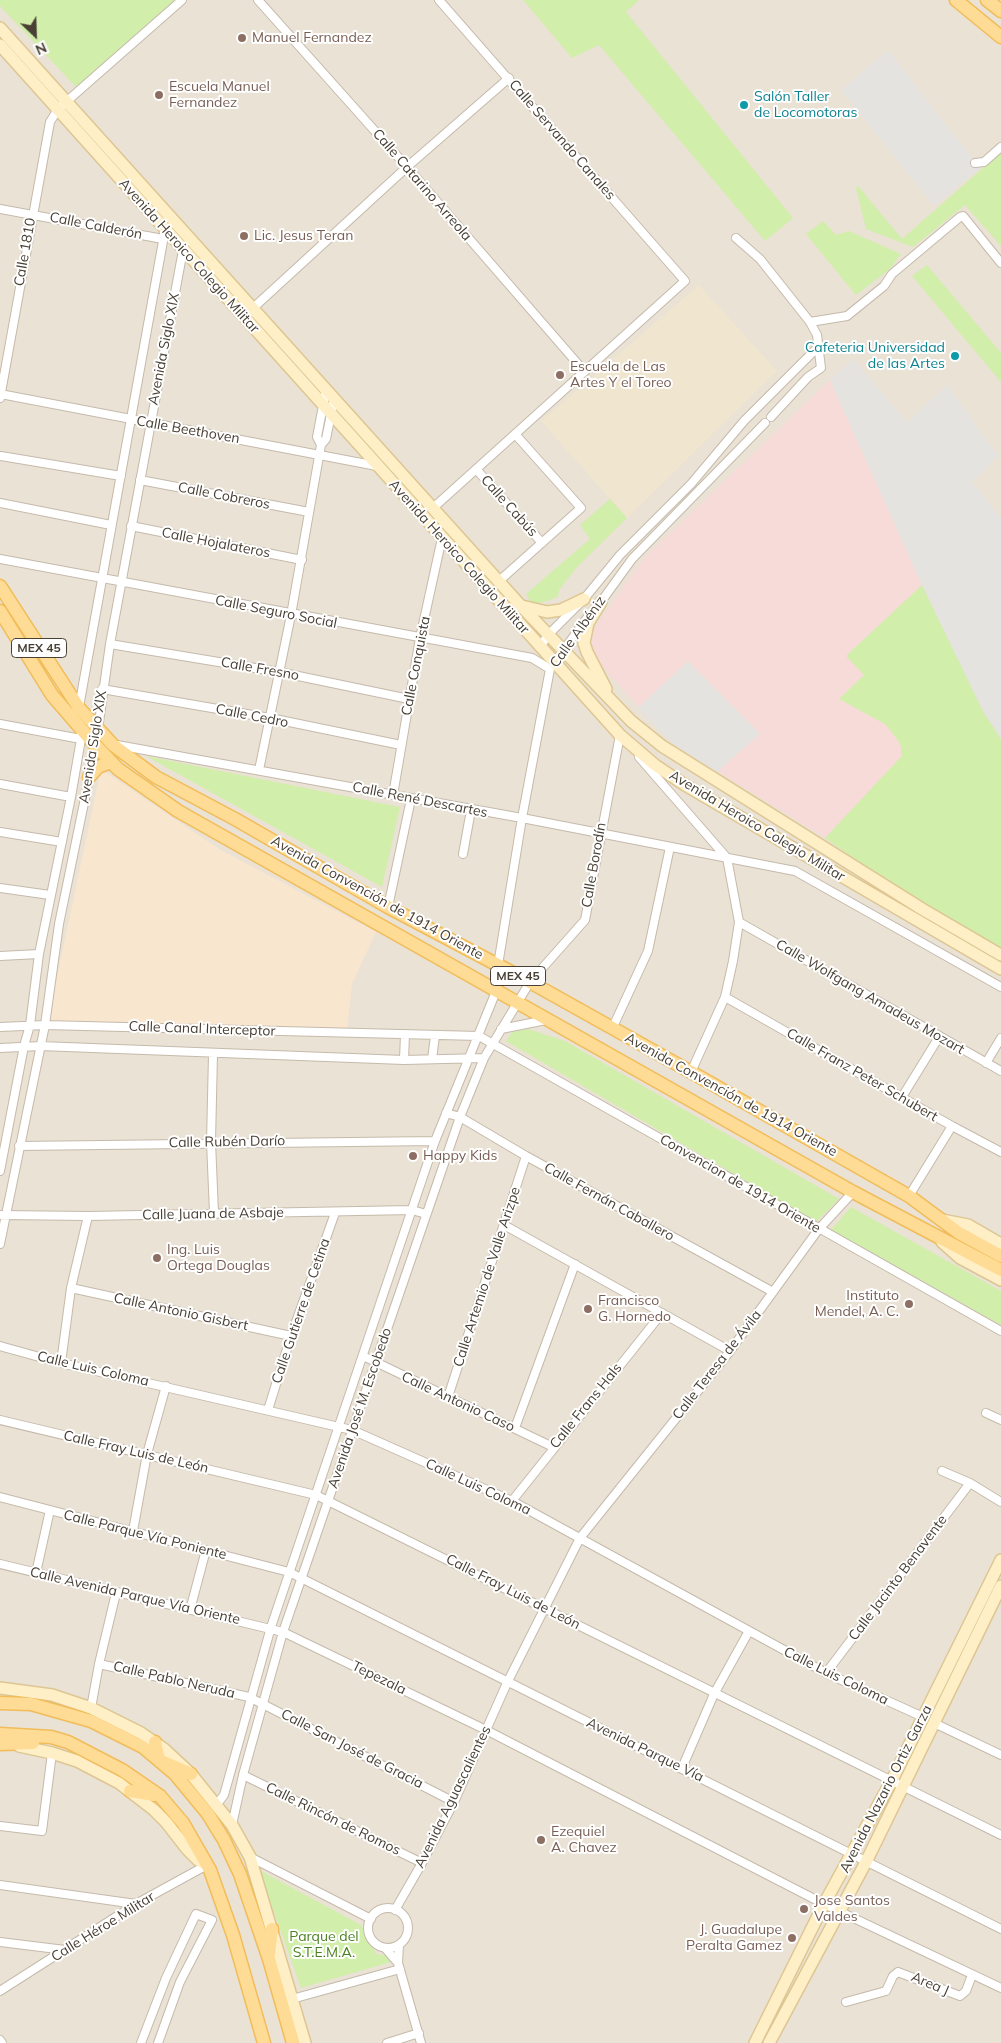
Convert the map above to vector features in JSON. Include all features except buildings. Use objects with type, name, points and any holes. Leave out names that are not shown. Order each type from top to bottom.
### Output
[{"type":"main road","points":[[956,0],[1001,37]]},
{"type":"main road","points":[[987,0],[1001,11]]},
{"type":"main road","name":"Avenida Convención de 1914 Oriente","points":[[0,586],[79,708],[113,744],[156,777],[235,819],[388,907],[530,982],[910,1196],[942,1220],[957,1239],[1001,1270]]},
{"type":"main road","name":"Avenida Convención de 1914 Oriente","points":[[0,611],[52,695],[81,734],[111,762],[178,811],[497,989],[853,1192],[936,1236],[957,1239],[1001,1256]]},
{"type":"main road","points":[[89,777],[98,767],[111,762]]},
{"type":"main road","points":[[0,1696],[91,1721],[143,1747],[175,1774],[208,1814],[224,1840],[240,1874],[269,1959],[293,2043]]},
{"type":"main road","points":[[0,1704],[31,1704]]},
{"type":"main road","points":[[0,1734],[51,1738],[68,1742],[122,1770],[160,1796],[183,1823],[207,1865],[233,1935],[264,2043]]},
{"type":"main road","points":[[0,1744],[68,1742]]},
{"type":"main road","points":[[155,1742],[159,1760]]},
{"type":"main road","points":[[159,1760],[191,1774]]},
{"type":"main road","points":[[130,1791],[160,1796]]},
{"type":"main road","points":[[269,1959],[272,1929]]},
{"type":"street","points":[[58,109],[182,0]]},
{"type":"street","name":"Calle Catarino Arreola","points":[[258,0],[407,167],[584,371]]},
{"type":"street","name":"Calle Servando Canales","points":[[439,0],[509,78],[684,281],[584,371]]},
{"type":"street","name":"Avenida Heroico Colegio Militar","points":[[0,28],[68,101],[252,309],[520,605],[616,706],[662,746],[922,909],[1001,955]]},
{"type":"street","name":"Avenida Heroico Colegio Militar","points":[[0,45],[58,109],[164,235],[183,250],[540,647],[552,665],[620,735],[655,765],[684,785],[1001,969]]},
{"type":"street","points":[[252,309],[407,167],[509,78]]},
{"type":"street","name":"Calle 1810","points":[[0,398],[50,122],[58,109]]},
{"type":"street","points":[[975,163],[984,162],[1001,147]]},
{"type":"street","name":"Calle Calderón","points":[[0,209],[164,235]]},
{"type":"street","points":[[810,322],[847,316],[884,286],[892,274],[963,216],[1001,263]]},
{"type":"street","name":"Avenida Siglo XIX","points":[[0,1171],[4,1137],[30,1025],[39,954],[71,797],[81,734],[79,708],[164,235]]},
{"type":"street","points":[[736,238],[760,259],[810,322],[817,335],[817,348],[821,368],[771,416]]},
{"type":"street","name":"Avenida Siglo XIX","points":[[0,1244],[3,1215],[45,1025],[59,924],[96,746],[102,689],[183,250]]},
{"type":"street","name":"Calle Albéniz","points":[[540,647],[548,635],[584,599],[620,555],[691,484],[744,421],[817,348]]},
{"type":"street","points":[[433,508],[584,371]]},
{"type":"street","points":[[792,373],[804,383]]},
{"type":"street","points":[[259,770],[302,560],[319,454],[320,445],[316,437],[326,390]]},
{"type":"street","name":"Calle Beethoven","points":[[0,394],[377,466]]},
{"type":"street","points":[[320,445],[326,439],[334,399]]},
{"type":"street","points":[[744,421],[755,432]]},
{"type":"street","name":"Calle Albéniz","points":[[497,989],[498,966],[522,818],[552,665],[632,559],[764,423]]},
{"type":"street","points":[[499,581],[581,508],[515,434]]},
{"type":"street","points":[[1,456],[121,476]]},
{"type":"street","name":"Calle Cabús","points":[[476,469],[542,543]]},
{"type":"street","name":"Calle Cobreros","points":[[140,480],[309,512]]},
{"type":"street","points":[[0,503],[111,525]]},
{"type":"street","name":"Calle Hojalateros","points":[[131,526],[302,560]]},
{"type":"street","name":"Calle Conquista","points":[[393,795],[420,638],[442,538]]},
{"type":"street","name":"Calle Seguro Social","points":[[0,560],[532,658],[552,665]]},
{"type":"street","points":[[520,605],[547,612],[561,610],[584,599]]},
{"type":"street","points":[[601,602],[588,624],[584,643],[595,670],[616,706]]},
{"type":"street","name":"Calle Fresno","points":[[110,644],[279,672],[409,699]]},
{"type":"street","name":"Calle Cedro","points":[[102,689],[270,718],[401,745]]},
{"type":"street","points":[[0,724],[81,734]]},
{"type":"street","points":[[620,735],[727,858],[739,922],[733,961],[725,996],[690,1072]]},
{"type":"street","name":"Calle Borodín","points":[[519,1002],[530,982],[584,920],[599,833],[620,735]]},
{"type":"street","name":"Calle René Descartes","points":[[113,744],[522,818],[727,858]]},
{"type":"street","points":[[0,784],[71,797]]},
{"type":"street","points":[[388,907],[411,799]]},
{"type":"street","points":[[463,854],[471,810]]},
{"type":"street","points":[[0,832],[62,842]]},
{"type":"street","points":[[612,1029],[648,951],[670,847]]},
{"type":"street","name":"Avenida Heroico Colegio Militar","points":[[727,858],[795,871],[1001,987]]},
{"type":"street","points":[[0,888],[50,895]]},
{"type":"street","name":"Calle Wolfgang Amadeus Mozart","points":[[739,922],[1001,1071]]},
{"type":"street","points":[[0,956],[39,954]]},
{"type":"street","name":"Avenida José M. Escobedo","points":[[217,1804],[224,1795],[250,1697],[289,1572],[435,1141],[497,989]]},
{"type":"street","name":"Calle Franz Peter Schubert","points":[[725,996],[952,1126],[1000,1148]]},
{"type":"street","name":"Avenida José M. Escobedo","points":[[232,1825],[243,1775],[283,1632],[426,1214],[460,1117],[484,1058],[519,1002]]},
{"type":"street","points":[[501,1029],[549,1020]]},
{"type":"street","name":"Calle Canal Interceptor","points":[[0,1027],[45,1025],[479,1036]]},
{"type":"street","points":[[404,1060],[405,1034]]},
{"type":"street","points":[[432,1059],[435,1036]]},
{"type":"street","name":"Convencion de 1914 Oriente","points":[[479,1036],[818,1230],[1001,1331]]},
{"type":"street","points":[[902,1097],[939,1037]]},
{"type":"street","points":[[986,1063],[1001,1038]]},
{"type":"street","name":"Calle Canal Interceptor","points":[[0,1048],[40,1046],[404,1060],[468,1060],[484,1058]]},
{"type":"street","points":[[213,1054],[211,1142],[214,1213]]},
{"type":"street","name":"Calle Fernán Caballero","points":[[446,1113],[460,1117],[526,1156],[773,1292]]},
{"type":"street","points":[[910,1196],[952,1126]]},
{"type":"street","name":"Calle Rubén Darío","points":[[19,1146],[211,1142],[435,1141]]},
{"type":"street","name":"Calle Artemio de Valle Arizpe","points":[[448,1397],[526,1156]]},
{"type":"street","name":"Calle Teresa de Ávila","points":[[544,1607],[580,1538],[730,1351],[818,1230],[853,1192]]},
{"type":"street","name":"Calle Juana de Asbaje","points":[[3,1215],[88,1216],[335,1213],[412,1210],[426,1214]]},
{"type":"street","name":"Calle Gutierre de Cetina","points":[[268,1410],[291,1336],[335,1213]]},
{"type":"street","points":[[61,1363],[71,1288],[88,1216]]},
{"type":"street","name":"Avenida Convención de 1914 Oriente","points":[[942,1220],[968,1224],[1001,1244]]},
{"type":"street","points":[[504,1225],[730,1351]]},
{"type":"street","name":"Avenida Convención de 1914 Oriente","points":[[936,1236],[960,1258],[1001,1280]]},
{"type":"street","points":[[515,1428],[575,1264]]},
{"type":"street","name":"Calle Antonio Gisbert","points":[[71,1288],[291,1336]]},
{"type":"street","name":"Calle Frans Hals","points":[[512,1501],[662,1312]]},
{"type":"street","name":"Calle Luis Coloma","points":[[0,1346],[61,1363],[352,1430],[512,1501],[826,1673],[923,1717]]},
{"type":"street","name":"Calle Antonio Caso","points":[[363,1356],[553,1447]]},
{"type":"street","points":[[132,1531],[147,1454],[166,1386]]},
{"type":"street","points":[[986,1413],[1001,1420]]},
{"type":"street","name":"Calle Fray Luis de León","points":[[0,1420],[316,1495],[1001,1835]]},
{"type":"street","points":[[942,1471],[970,1483],[1001,1502]]},
{"type":"street","name":"Calle Jacinto Benavente","points":[[826,1673],[970,1483]]},
{"type":"street","name":"Calle Parque Vía Poniente","points":[[0,1497],[289,1572]]},
{"type":"street","points":[[36,1573],[50,1510]]},
{"type":"street","points":[[190,1610],[206,1550]]},
{"type":"street","name":"Avenida Nazario Ortiz Garza","points":[[769,2043],[838,1910],[866,1862],[923,1717],[1001,1560]]},
{"type":"street","name":"Calle Avenida Parque Vía Oriente","points":[[0,1564],[116,1593],[271,1627]]},
{"type":"street","name":"Avenida Parque Vía","points":[[289,1572],[300,1580],[682,1768],[852,1856],[1001,1929]]},
{"type":"street","name":"Avenida Nazario Ortiz Garza","points":[[755,2043],[824,1904],[934,1723],[1001,1586]]},
{"type":"street","points":[[91,1708],[99,1664],[116,1593]]},
{"type":"street","name":"Avenida Aguascalientes","points":[[395,1910],[454,1802],[507,1683],[544,1607]]},
{"type":"street","name":"Tepezala","points":[[271,1627],[486,1730]]},
{"type":"street","points":[[682,1768],[714,1694],[749,1631]]},
{"type":"street","name":"Calle Pablo Neruda","points":[[99,1664],[250,1697]]},
{"type":"street","points":[[0,1688],[52,1695],[91,1708],[141,1733],[155,1742],[191,1774],[217,1804],[250,1856],[305,2043]]},
{"type":"street","name":"Calle San José de Gracia","points":[[250,1697],[454,1802]]},
{"type":"street","points":[[934,1723],[1001,1755]]},
{"type":"street","points":[[486,1730],[824,1904],[1001,1988]]},
{"type":"street","points":[[0,1744],[52,1753],[88,1766],[130,1791],[154,1810],[187,1849],[198,1860],[207,1865]]},
{"type":"street","points":[[0,1826],[42,1831],[52,1753]]},
{"type":"street","name":"Calle Rincón de Romos","points":[[243,1775],[422,1863]]},
{"type":"street","points":[[250,1856],[371,1919]]},
{"type":"street","name":"Calle Héroe Militar","points":[[0,1991],[136,1904],[207,1865]]},
{"type":"street","points":[[0,1885],[136,1904]]},
{"type":"street","points":[[384,1909],[395,1910],[404,1916],[408,1926],[407,1937],[400,1945],[385,1948],[379,1946],[370,1937],[369,1925],[371,1919],[384,1909]]},
{"type":"street","points":[[141,2043],[166,1978],[196,1914],[212,1920],[180,1982],[158,2043]]},
{"type":"street","points":[[0,1942],[65,1950]]},
{"type":"street","points":[[400,1945],[399,1966],[422,2043]]},
{"type":"street","points":[[385,1948],[399,1966]]},
{"type":"street","points":[[292,1999],[399,1966]]},
{"type":"street","name":"Area J","points":[[846,2002],[886,1991],[893,1976],[898,1972],[960,1996],[966,1991],[972,1974]]},
{"type":"street","points":[[166,1978],[180,1982]]},
{"type":"street","points":[[387,2043],[419,2033]]},
{"type":"shaded area","points":[[0,0],[1001,0],[1001,2043],[0,2043]]},
{"type":"shaded area","points":[[888,50],[980,168],[934,206],[841,90]]},
{"type":"shaded area","points":[[699,285],[777,371],[627,518],[541,421]]},
{"type":"shaded area","points":[[853,359],[907,422],[947,385],[998,456],[972,482],[1001,518],[1001,739],[983,711],[922,585],[830,380]]},
{"type":"shaded area","points":[[830,380],[922,585],[846,656],[864,675],[839,699],[885,724],[898,740],[901,747],[901,757],[825,838],[672,743],[596,660],[592,653],[590,634],[645,557]]},
{"type":"shaded area","points":[[688,661],[760,734],[717,772],[672,743],[638,708]]},
{"type":"shaded area","points":[[101,769],[219,849],[376,932],[352,984],[347,1031],[47,1024]]},
{"type":"green space","points":[[0,0],[175,0],[77,88],[0,6]]},
{"type":"green space","points":[[523,0],[639,0],[626,12],[793,218],[765,241],[599,45],[572,58]]},
{"type":"green space","points":[[1001,152],[1001,246],[965,205],[913,247],[866,229],[856,188],[858,186],[902,239]]},
{"type":"green space","points":[[823,221],[836,235],[849,231],[901,254],[890,269],[856,295],[806,234]]},
{"type":"green space","points":[[927,265],[1001,353],[1001,382],[912,276]]},
{"type":"green space","points":[[610,499],[627,518],[577,567],[559,590],[558,597],[538,604],[530,601],[526,594],[590,539],[580,525]]},
{"type":"green space","points":[[922,585],[983,711],[1001,739],[1001,948],[903,892],[825,838],[901,757],[901,747],[898,740],[885,724],[839,699],[864,675],[846,656]]},
{"type":"green space","points":[[146,756],[400,807],[382,887]]},
{"type":"green space","points":[[528,1029],[565,1041],[839,1199],[816,1222],[506,1041],[512,1032]]},
{"type":"green space","points":[[851,1207],[1001,1291],[1001,1325],[831,1230]]},
{"type":"green space","name":"Parque del S.T.E.M.A.","points":[[259,1870],[361,1925],[376,1954],[389,1956],[391,1962],[301,1988]]},
{"type":"place","name":"Manuel Fernandez","points":[[242,38]]},
{"type":"place","name":"Escuela Manuel Fernandez","points":[[159,95]]},
{"type":"place","name":"Salón Taller de Locomotoras","points":[[744,105]]},
{"type":"place","name":"Lic. Jesus Teran","points":[[244,236]]},
{"type":"place","name":"Cafeteria Universidad de las Artes","points":[[955,356]]},
{"type":"place","name":"Escuela de Las Artes Y el Toreo","points":[[560,375]]},
{"type":"place","name":"Happy Kids","points":[[413,1156]]},
{"type":"place","name":"Ing. Luis Ortega Douglas","points":[[157,1258]]},
{"type":"place","name":"Instituto Mendel, A. C.","points":[[909,1304]]},
{"type":"place","name":"Francisco G. Hornedo","points":[[588,1309]]},
{"type":"place","name":"Ezequiel A. Chavez","points":[[541,1840]]},
{"type":"place","name":"Jose Santos Valdes","points":[[804,1909]]},
{"type":"place","name":"J. Guadalupe Peralta Gamez","points":[[792,1938]]}]
